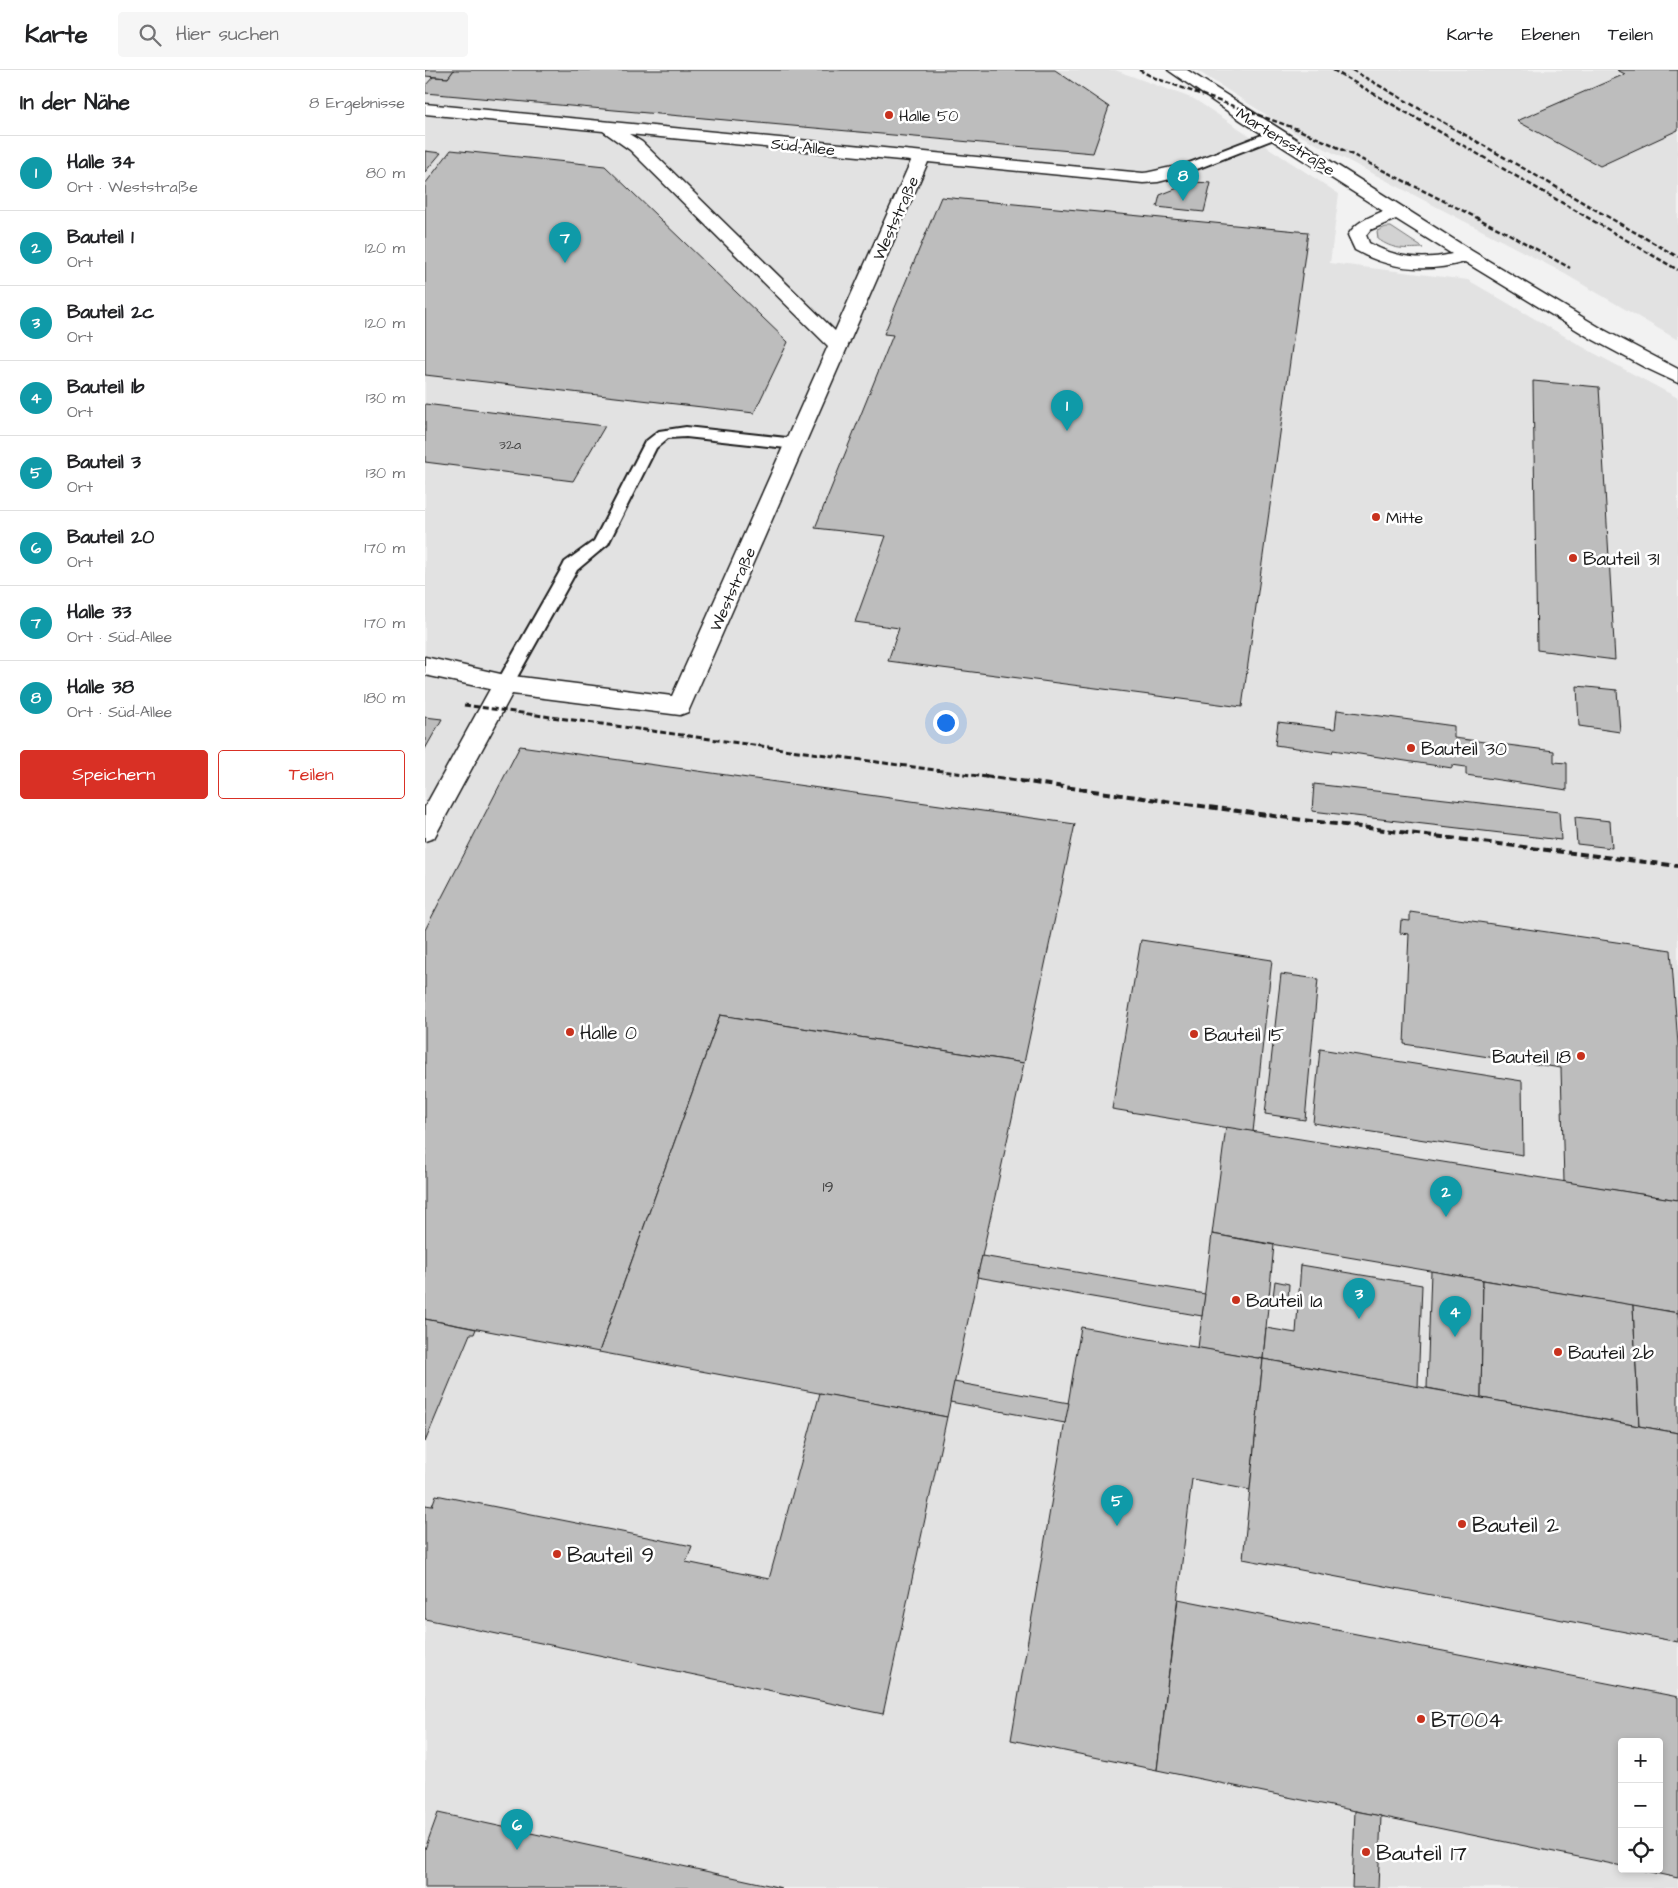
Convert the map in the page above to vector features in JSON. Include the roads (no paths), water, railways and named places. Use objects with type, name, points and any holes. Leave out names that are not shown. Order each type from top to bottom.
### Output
[{"type":"street","name":"Martensstraße","points":[[1176,70],[1467,256],[1586,328],[1678,378]]},
{"type":"street","name":"Süd-Allee","points":[[425,109],[1143,178],[1180,172]]},
{"type":"street","points":[[608,128],[636,146],[839,346]]},
{"type":"street","name":"Weststraße","points":[[505,684],[680,706],[921,158]]},
{"type":"street","points":[[1397,212],[1364,226],[1357,235],[1361,246],[1378,257],[1396,262],[1423,265],[1443,264],[1467,256]]},
{"type":"street","points":[[425,666],[505,684],[425,831]]},
{"type":"lane","points":[[1180,172],[1275,134]]},
{"type":"lane","points":[[505,684],[571,566],[600,544],[650,446],[665,434],[686,432],[796,444]]},
{"type":"railway","points":[[1139,70],[1155,78],[1297,129],[1331,144],[1509,234],[1570,268]]},
{"type":"railway","points":[[1333,70],[1678,270]]},
{"type":"railway","points":[[1352,70],[1678,257]]},
{"type":"railway","points":[[464,705],[993,778]]},
{"type":"railway","points":[[984,776],[1303,820],[1678,866]]},
{"type":"place","name":"Halle 50","points":[[889,115]]},
{"type":"place","name":"Halle 38","points":[[1183,201]]},
{"type":"place","name":"Halle 33","points":[[565,263]]},
{"type":"place","name":"Halle 34","points":[[1067,431]]},
{"type":"place","name":"Mitte","points":[[1376,517]]},
{"type":"place","name":"Bauteil 31","points":[[1573,558]]},
{"type":"place","name":"Bauteil 30","points":[[1411,748]]},
{"type":"place","name":"Halle 0","points":[[570,1032]]},
{"type":"place","name":"Bauteil 15","points":[[1194,1034]]},
{"type":"place","name":"Bauteil 18","points":[[1581,1056]]},
{"type":"place","name":"Bauteil 1","points":[[1446,1217]]},
{"type":"place","name":"Bauteil 1a","points":[[1236,1300]]},
{"type":"place","name":"Bauteil 2c","points":[[1359,1319]]},
{"type":"place","name":"Bauteil 1b","points":[[1455,1337]]},
{"type":"place","name":"Bauteil 2b","points":[[1558,1352]]},
{"type":"place","name":"Bauteil 2","points":[[1462,1524]]},
{"type":"place","name":"Bauteil 3","points":[[1117,1526]]},
{"type":"place","name":"Bauteil 9","points":[[557,1554]]},
{"type":"place","name":"BT004","points":[[1421,1719]]},
{"type":"place","name":"Bauteil 20","points":[[517,1850]]},
{"type":"place","name":"Bauteil 17","points":[[1366,1852]]}]
